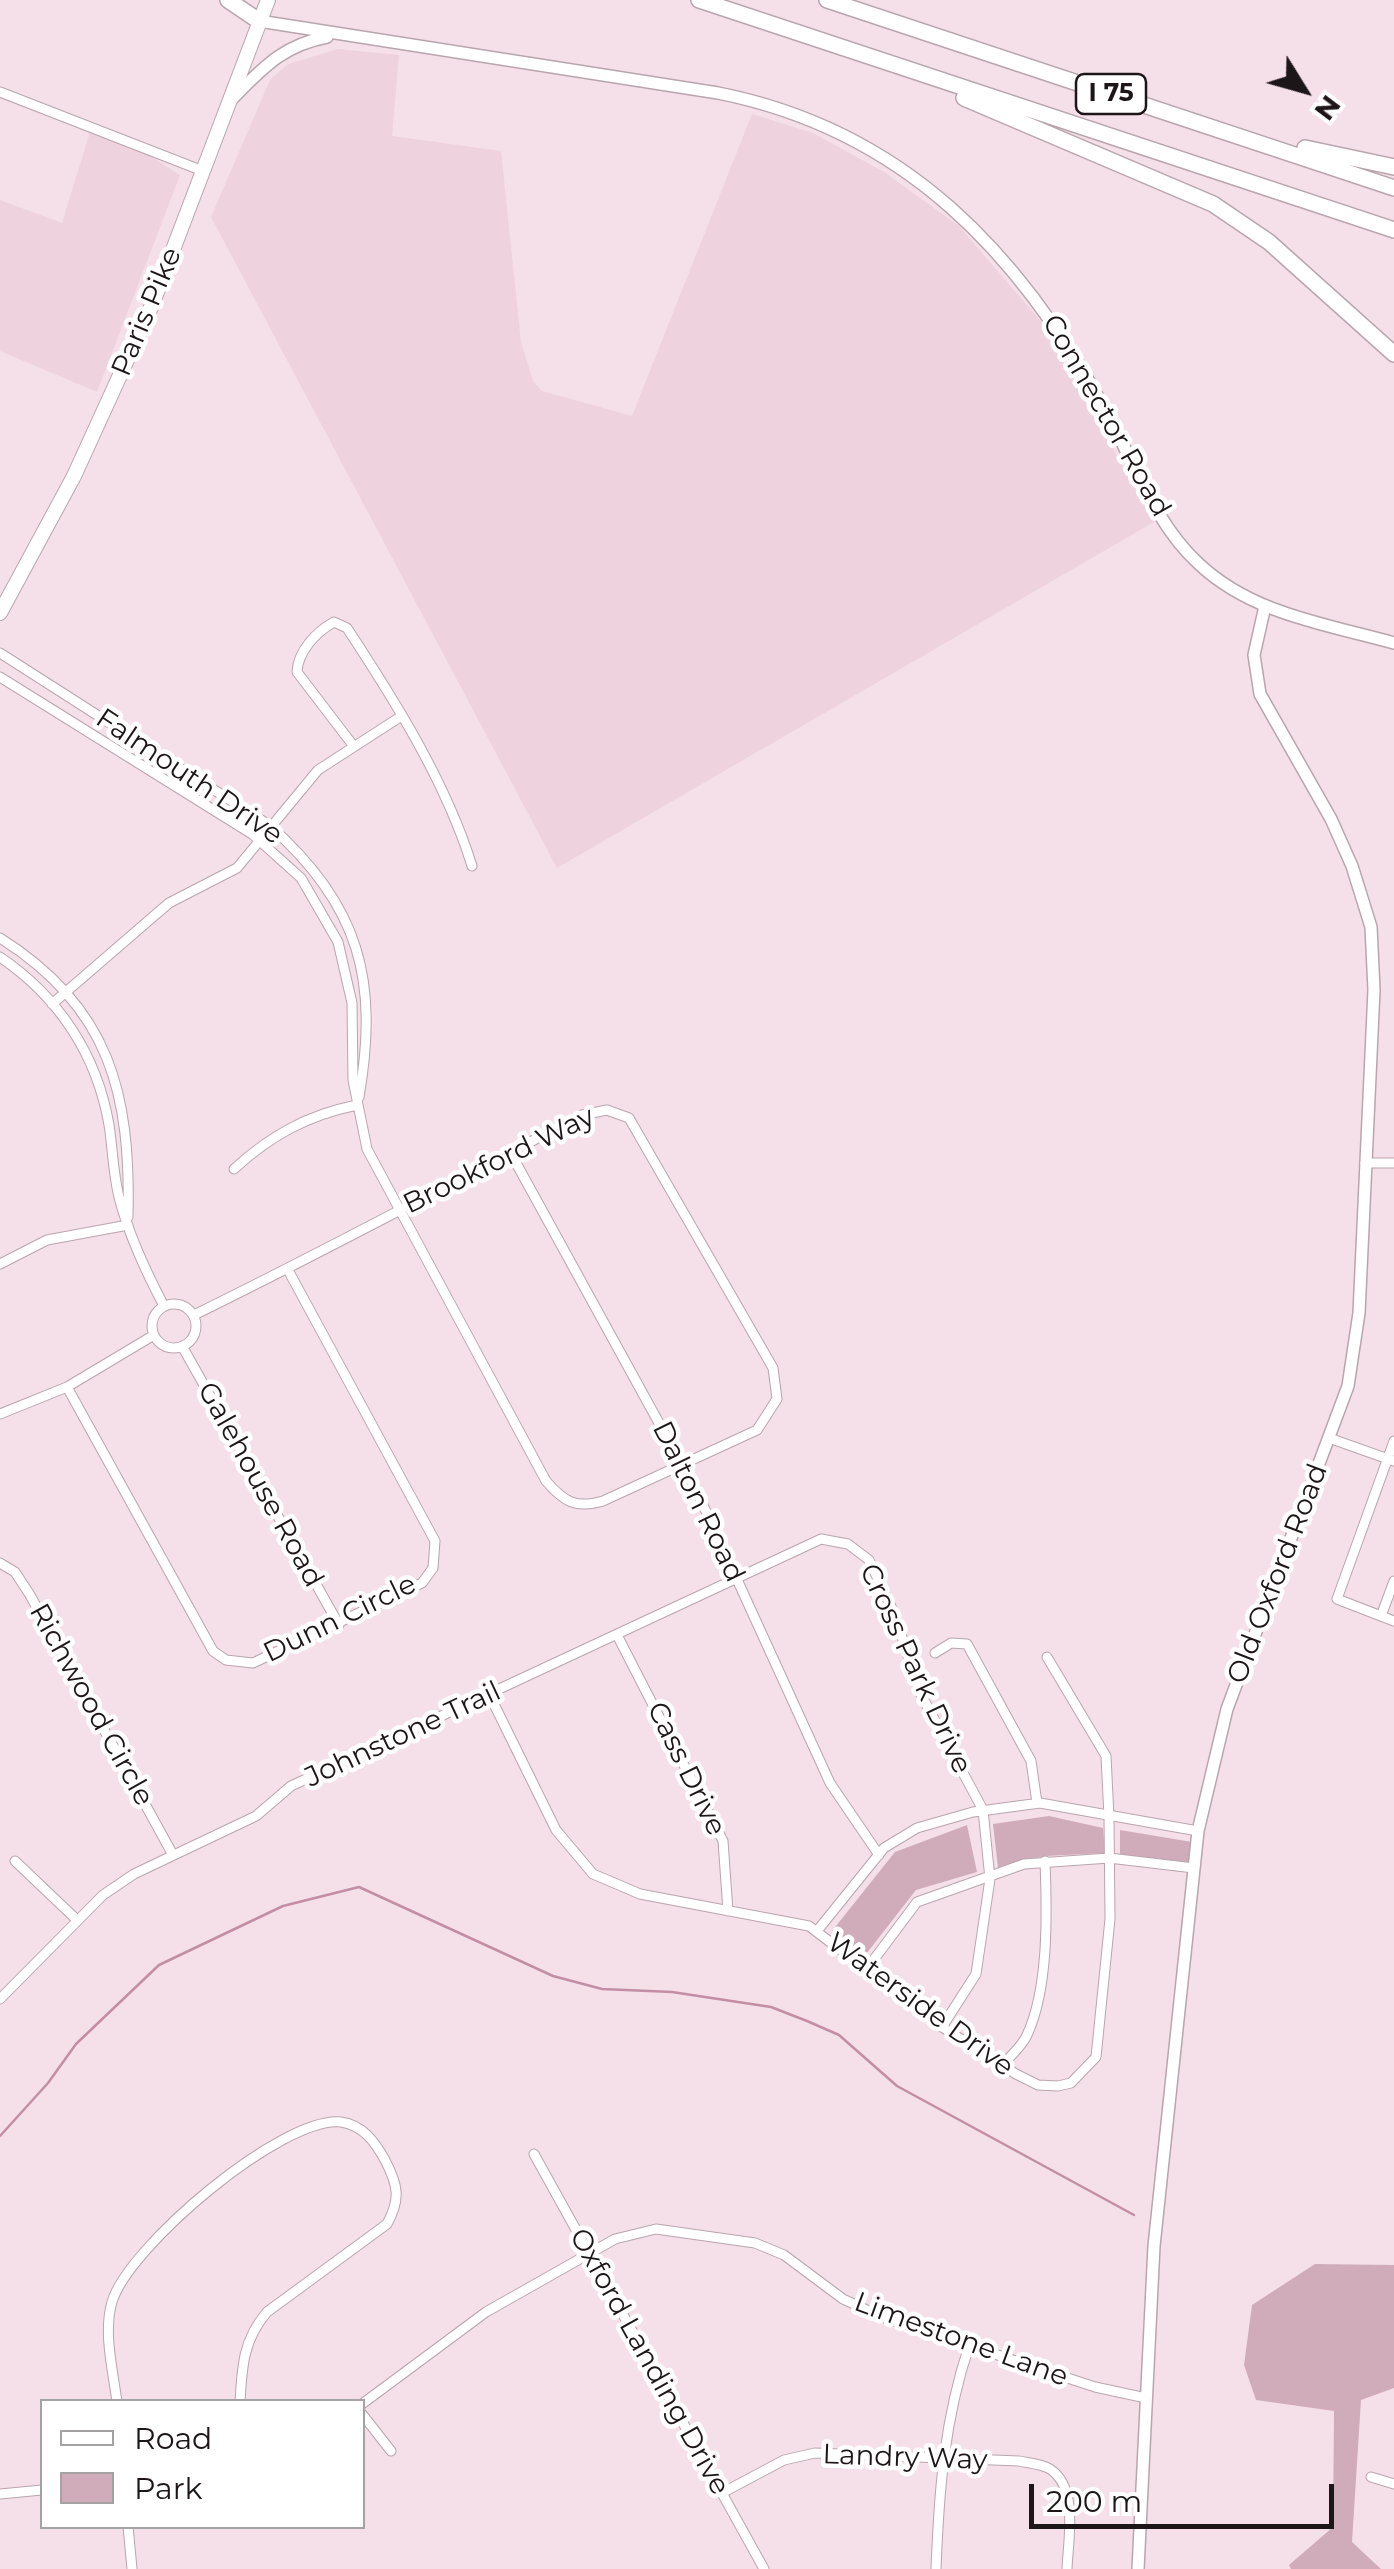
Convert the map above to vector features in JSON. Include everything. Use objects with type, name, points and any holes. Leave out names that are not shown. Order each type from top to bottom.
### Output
[{"type":"highway","points":[[228,0],[259,21]]},
{"type":"highway","name":"I 75","points":[[699,0],[1394,230]]},
{"type":"highway","name":"I 75","points":[[827,0],[1394,188]]},
{"type":"highway","points":[[859,53],[1213,204],[1269,242],[1394,354]]},
{"type":"highway","points":[[1030,67],[1350,160],[1394,167]]},
{"type":"main road","name":"Paris Pike","points":[[0,613],[111,398],[268,0]]},
{"type":"street","name":"Connector Road","points":[[259,21],[736,97],[828,128],[891,163],[966,219],[1023,280],[1064,337],[1152,502],[1178,541],[1226,586],[1265,606],[1394,643]]},
{"type":"street","points":[[229,102],[276,55],[303,42],[336,36]]},
{"type":"street","points":[[0,92],[203,171]]},
{"type":"street","name":"Old Oxford Road","points":[[1138,2569],[1154,2246],[1198,1830],[1227,1709],[1329,1438],[1356,1351],[1374,990],[1371,927],[1352,866],[1331,819],[1260,694],[1254,655],[1265,606]]},
{"type":"street","points":[[352,744],[298,672],[302,654],[328,625],[340,622],[348,628],[458,822],[472,866]]},
{"type":"street","name":"Falmouth Drive","points":[[0,653],[269,826],[301,854],[323,881],[347,924],[360,961],[369,1033],[357,1105]]},
{"type":"street","name":"Falmouth Drive","points":[[0,677],[260,840],[301,878],[338,942],[354,1022],[351,1058],[367,1148],[546,1481],[561,1499],[582,1507],[682,1465]]},
{"type":"street","points":[[52,1004],[169,903],[236,868],[318,770],[352,744],[400,717]]},
{"type":"street","points":[[0,938],[68,990],[105,1050],[122,1098],[128,1225]]},
{"type":"street","points":[[0,958],[24,974],[84,1046],[104,1102],[117,1188],[128,1225],[164,1306]]},
{"type":"street","points":[[104,1102],[122,1098]]},
{"type":"street","points":[[234,1169],[266,1140],[331,1110],[357,1105]]},
{"type":"street","name":"Brookford Way","points":[[194,1315],[288,1270],[582,1115],[606,1110],[629,1118],[773,1368],[777,1399],[757,1430],[682,1465]]},
{"type":"street","name":"Dalton Road","points":[[510,1152],[682,1465],[830,1783],[879,1855]]},
{"type":"street","points":[[1365,1163],[1394,1162]]},
{"type":"street","points":[[0,1264],[46,1240],[128,1225]]},
{"type":"street","name":"Dunn Circle","points":[[66,1387],[212,1651],[226,1660],[253,1663],[422,1583],[433,1568],[435,1541],[288,1270]]},
{"type":"street","points":[[164,1306],[184,1306],[194,1315],[196,1328],[182,1346],[166,1346],[154,1335],[156,1314],[164,1306]]},
{"type":"street","points":[[0,1414],[66,1387],[154,1335]]},
{"type":"street","name":"Galehouse Road","points":[[182,1346],[339,1624]]},
{"type":"street","points":[[1329,1438],[1391,1460]]},
{"type":"street","points":[[1394,1441],[1391,1460],[1337,1599],[1394,1621]]},
{"type":"street","name":"Cross Park Drive","points":[[736,1579],[821,1539],[848,1544],[869,1560],[895,1615],[914,1680],[983,1810],[989,1876],[976,1974],[942,2027]]},
{"type":"street","name":"Richwood Circle","points":[[0,1563],[15,1572],[30,1595],[173,1856]]},
{"type":"street","name":"Johnstone Trail","points":[[0,1999],[77,1920],[120,1883],[256,1816],[291,1786],[736,1579]]},
{"type":"street","points":[[1381,1616],[1394,1581]]},
{"type":"street","name":"Cass Drive","points":[[618,1635],[723,1841],[728,1910]]},
{"type":"street","points":[[935,1652],[951,1643],[967,1644],[1032,1762],[1037,1804]]},
{"type":"street","name":"Waterside Drive","points":[[489,1694],[556,1830],[593,1874],[640,1894],[817,1931],[942,2027],[1038,2085],[1058,2086],[1071,2083],[1096,2057],[1110,1919],[1109,1818],[1106,1756],[1047,1657]]},
{"type":"street","points":[[817,1931],[879,1855],[917,1828],[983,1810],[1037,1804],[1198,1830]]},
{"type":"street","points":[[866,1970],[917,1902],[989,1876],[1045,1861],[1109,1858],[1194,1868]]},
{"type":"street","points":[[1002,2065],[1027,2036],[1033,2017],[1047,1916],[1045,1861]]},
{"type":"street","points":[[16,1862],[77,1920]]},
{"type":"street","points":[[116,2399],[112,2302],[122,2282],[175,2219],[263,2151],[318,2125],[352,2125],[377,2145],[396,2180],[399,2197],[395,2210],[387,2224],[267,2312],[254,2327],[246,2342],[240,2399]]},
{"type":"street","name":"Oxford Landing Drive","points":[[534,2154],[764,2569]]},
{"type":"street","name":"Limestone Lane","points":[[365,2402],[486,2312],[615,2239],[656,2229],[756,2242],[784,2256],[856,2305],[1095,2387],[1146,2398]]},
{"type":"street","points":[[936,2569],[940,2460],[950,2400],[969,2346]]},
{"type":"street","points":[[365,2418],[391,2452]]},
{"type":"street","name":"Landry Way","points":[[722,2492],[784,2460],[815,2453],[1019,2461],[1049,2468],[1063,2483],[1070,2515],[1067,2569]]},
{"type":"street","points":[[1371,2478],[1394,2484]]},
{"type":"street","points":[[0,2494],[40,2490]]},
{"type":"street","points":[[128,2529],[132,2569]]},
{"type":"shaded area","points":[[338,49],[399,55],[392,136],[501,151],[521,342],[533,381],[542,391],[632,416],[752,114],[813,133],[884,172],[959,226],[1043,324],[1154,522],[557,868],[211,217],[270,80],[288,64]]},
{"type":"shaded area","points":[[90,132],[146,153],[180,175],[97,392],[0,351],[0,200],[62,223]]},
{"type":"green space","points":[[1049,1816],[1103,1828],[1105,1853],[1045,1856],[998,1868],[993,1824]]},
{"type":"green space","points":[[967,1825],[977,1872],[916,1890],[863,1958],[832,1931],[895,1852]]},
{"type":"green space","points":[[1120,1830],[1192,1842],[1190,1863],[1120,1855]]},
{"type":"green space","points":[[1315,2264],[1394,2265],[1394,2388],[1361,2400],[1352,2542],[1381,2569],[1291,2569],[1289,2565],[1333,2527],[1334,2411],[1256,2400],[1244,2365],[1252,2305]]},
{"type":"waterway","points":[[0,2136],[48,2083],[76,2044],[159,1965],[283,1906],[359,1887],[553,1976],[602,1989],[672,1992],[771,2007],[807,2021],[839,2035],[897,2086],[1134,2215]]}]
